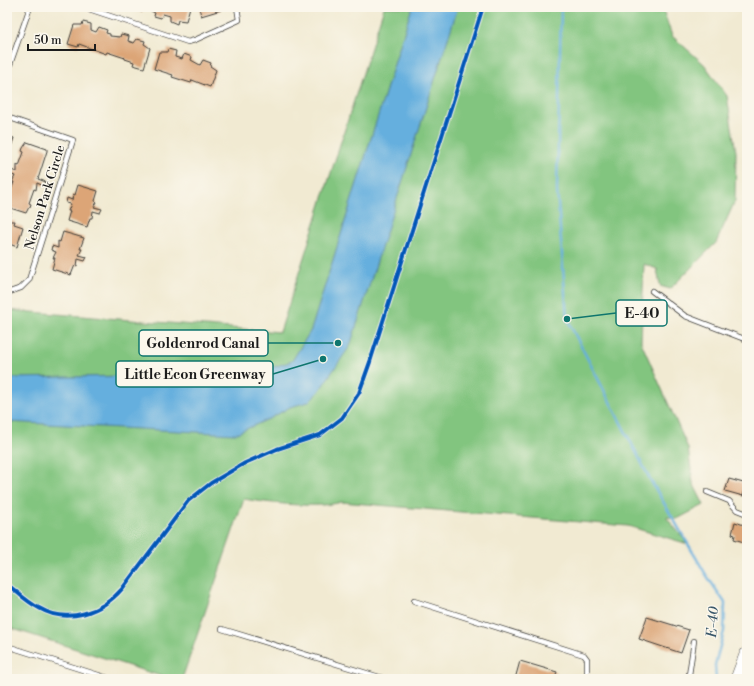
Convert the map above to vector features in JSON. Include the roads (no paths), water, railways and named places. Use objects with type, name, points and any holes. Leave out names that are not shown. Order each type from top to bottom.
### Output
[{"type":"highway","points":[[738,679],[747,655]]},
{"type":"lane","points":[[7,73],[30,7]]},
{"type":"lane","points":[[83,7],[188,42],[239,20],[236,7]]},
{"type":"lane","name":"Nelson Park Circle","points":[[7,117],[73,140],[29,280],[21,288],[7,293]]},
{"type":"lane","points":[[652,291],[685,316],[747,340]]},
{"type":"lane","points":[[707,492],[728,501],[737,510],[747,514]]},
{"type":"lane","points":[[414,601],[584,654],[587,659],[587,679]]},
{"type":"lane","points":[[222,629],[386,679]]},
{"type":"lane","points":[[690,679],[689,675],[694,641]]},
{"type":"lane","points":[[7,646],[111,679]]},
{"type":"water","points":[[412,7],[458,7],[350,346],[319,391],[308,402],[290,407],[271,418],[235,434],[7,422],[7,378],[253,374],[292,361],[311,330]]},
{"type":"waterway","name":"E-40","points":[[561,7],[557,190],[567,319],[651,481],[705,573],[725,603],[724,631],[715,665],[716,679]]},
{"type":"place","name":"E-40","points":[[567,319]]},
{"type":"place","name":"Goldenrod Canal","points":[[338,343]]},
{"type":"place","name":"Little Econ Greenway","points":[[323,359]]}]
